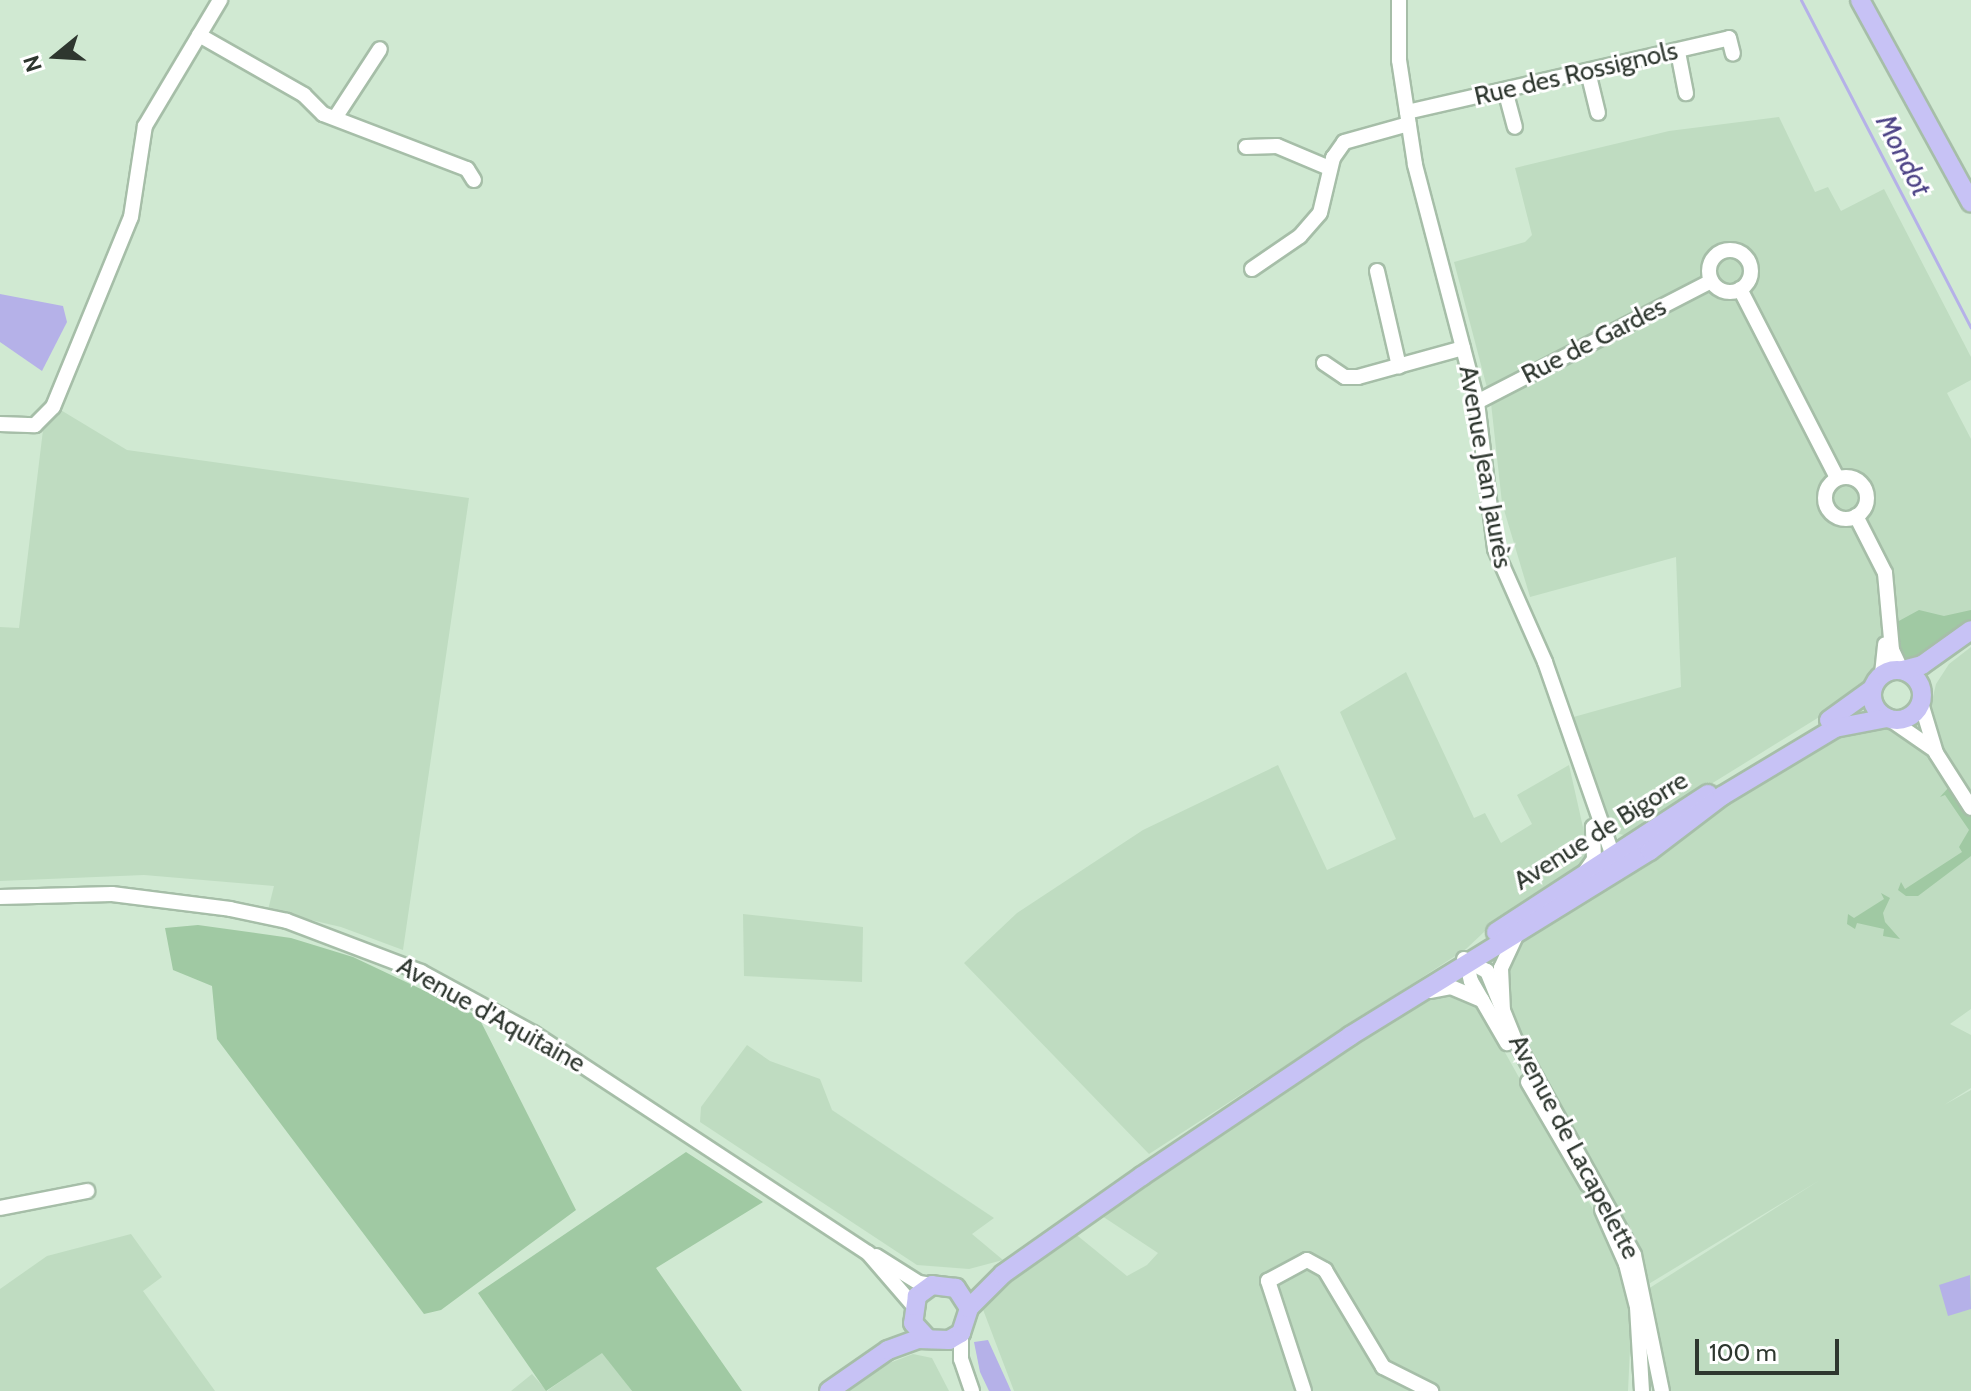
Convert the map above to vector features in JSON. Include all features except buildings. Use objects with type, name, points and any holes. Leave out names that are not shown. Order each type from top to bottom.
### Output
[{"type":"main road","points":[[1860,0],[1971,203]]},
{"type":"main road","name":"Avenue de Bigorre","points":[[969,1308],[1003,1274],[1337,1044],[1528,924],[1683,812],[1850,709],[1890,675],[1922,665],[1971,630]]},
{"type":"main road","points":[[1922,699],[1916,678],[1890,675],[1876,709],[1889,719],[1911,716],[1922,699],[1942,661],[1971,639]]},
{"type":"main road","name":"Avenue de Bigorre","points":[[1466,961],[1523,910],[1611,864],[1835,728],[1889,719]]},
{"type":"main road","name":"Avenue de Bigorre","points":[[956,1288],[1003,1274]]},
{"type":"main road","points":[[829,1391],[888,1350],[928,1339],[942,1342],[961,1333],[969,1308],[956,1288],[932,1285],[912,1309],[888,1350]]},
{"type":"main road","points":[[912,1309],[928,1339]]},
{"type":"street","points":[[0,424],[35,425],[53,407],[131,217],[145,126],[220,0]]},
{"type":"street","name":"Avenue Jean Jaurès","points":[[1399,0],[1399,60],[1408,118],[1477,402],[1495,549],[1545,662],[1584,783],[1606,839],[1611,864]]},
{"type":"street","points":[[199,35],[335,118],[467,169],[474,180]]},
{"type":"street","name":"Rue des Rossignols","points":[[1329,168],[1349,138],[1505,90],[1729,38],[1733,54]]},
{"type":"street","points":[[335,118],[380,49]]},
{"type":"street","points":[[1678,52],[1686,93]]},
{"type":"street","points":[[1588,72],[1598,113]]},
{"type":"street","points":[[1505,90],[1515,127]]},
{"type":"street","points":[[1246,147],[1277,146],[1329,168],[1320,213],[1300,236],[1252,269]]},
{"type":"street","points":[[1731,250],[1750,264],[1751,275],[1740,289],[1721,290],[1711,281],[1714,257],[1731,250]]},
{"type":"street","points":[[1377,271],[1399,366]]},
{"type":"street","name":"Rue de Gardes","points":[[1477,402],[1711,281]]},
{"type":"street","points":[[1740,289],[1837,478]]},
{"type":"street","points":[[1324,363],[1345,377],[1463,348]]},
{"type":"street","points":[[1853,477],[1864,486],[1866,506],[1856,516],[1839,518],[1826,506],[1826,489],[1837,478],[1853,477]]},
{"type":"street","points":[[1856,516],[1885,573],[1892,650],[1890,675]]},
{"type":"street","points":[[1922,699],[1936,753],[1971,808]]},
{"type":"street","points":[[1889,719],[1936,753]]},
{"type":"street","name":"Avenue Jean Jaurès","points":[[1584,783],[1593,827],[1611,864]]},
{"type":"street","points":[[1606,839],[1629,841],[1683,812]]},
{"type":"street","points":[[1577,882],[1594,859],[1593,827]]},
{"type":"street","name":"Avenue d'Aquitaine","points":[[0,897],[112,894],[230,909],[287,921],[421,972],[533,1033],[868,1253],[912,1309]]},
{"type":"street","points":[[1503,1011],[1499,979],[1504,955],[1528,924]]},
{"type":"street","name":"Avenue de Lacapelette","points":[[1466,961],[1482,1000],[1584,1177],[1626,1264],[1638,1314],[1642,1391]]},
{"type":"street","name":"Avenue de Lacapelette","points":[[1466,961],[1487,971],[1503,1011],[1634,1255],[1662,1391]]},
{"type":"street","points":[[1337,1044],[1355,1040],[1442,987],[1462,989],[1482,1000]]},
{"type":"street","points":[[0,1208],[87,1191]]},
{"type":"street","points":[[868,1253],[919,1283],[932,1285]]},
{"type":"street","points":[[1304,1391],[1268,1281],[1307,1260],[1325,1270],[1383,1367],[1431,1391]]},
{"type":"street","points":[[961,1333],[965,1375]]},
{"type":"street","points":[[928,1339],[951,1353],[972,1391]]},
{"type":"shaded area","points":[[1779,117],[1815,192],[1828,187],[1841,211],[1884,189],[1971,357],[1971,380],[1947,393],[1971,439],[1971,618],[1906,664],[1873,669],[1858,693],[1627,836],[1606,830],[1570,718],[1681,687],[1676,557],[1530,597],[1502,503],[1491,403],[1454,262],[1525,242],[1532,235],[1515,168],[1669,131]]},
{"type":"shaded area","points":[[0,294],[63,306],[67,322],[42,371],[0,342]]},
{"type":"shaded area","points":[[59,409],[127,450],[469,498],[403,950],[341,927],[268,910],[274,886],[144,875],[0,881],[0,627],[19,628],[43,430]]},
{"type":"shaded area","points":[[1919,610],[1944,616],[1971,610],[1971,626],[1924,656],[1905,660],[1898,651],[1897,622]]},
{"type":"shaded area","points":[[1971,647],[1971,1009],[1950,1024],[1971,1035],[1971,1088],[1944,1105],[1971,1090],[1971,1391],[1665,1391],[1648,1289],[1820,1180],[1647,1285],[1627,1224],[1517,1040],[1505,996],[1509,953],[1522,934],[1827,737],[1871,723],[1907,734],[1927,722],[1936,684],[1949,664]]},
{"type":"shaded area","points":[[1406,672],[1474,818],[1485,813],[1501,843],[1532,824],[1517,795],[1569,765],[1589,854],[1582,864],[1501,916],[1466,949],[1149,1154],[964,963],[1017,913],[1143,830],[1278,765],[1327,870],[1396,839],[1340,712]]},
{"type":"shaded area","points":[[1949,787],[1971,816],[1971,856],[1918,896],[1906,896],[1898,890],[1901,882],[1905,889],[1962,852],[1959,847],[1969,830],[1945,795],[1940,797]]},
{"type":"shaded area","points":[[1881,893],[1890,898],[1883,913],[1885,922],[1900,939],[1883,936],[1884,929],[1857,923],[1855,929],[1847,924],[1848,914],[1854,918],[1884,899]]},
{"type":"shaded area","points":[[743,914],[863,927],[862,982],[744,976]]},
{"type":"shaded area","points":[[198,925],[291,938],[353,957],[478,1016],[576,1210],[441,1310],[424,1314],[217,1039],[212,986],[173,970],[165,928]]},
{"type":"shaded area","points":[[1437,993],[1474,997],[1605,1231],[1625,1284],[1631,1327],[1628,1391],[1014,1391],[979,1299],[1073,1232],[1127,1276],[1147,1265],[1158,1253],[1102,1216],[1233,1124]]},
{"type":"shaded area","points":[[747,1045],[770,1061],[820,1079],[832,1110],[994,1218],[972,1234],[1003,1260],[969,1269],[917,1265],[700,1122],[701,1107]]},
{"type":"shaded area","points":[[686,1152],[763,1202],[656,1268],[742,1391],[632,1391],[602,1353],[546,1391],[478,1293]]},
{"type":"shaded area","points":[[131,1234],[162,1277],[143,1291],[215,1391],[0,1391],[0,1289],[47,1256]]},
{"type":"shaded area","points":[[1970,1275],[1971,1309],[1948,1316],[1939,1285]]},
{"type":"shaded area","points":[[988,1340],[1011,1391],[989,1391],[980,1372],[974,1342]]},
{"type":"shaded area","points":[[602,1352],[632,1391],[547,1391]]},
{"type":"shaded area","points":[[913,1354],[932,1358],[949,1391],[847,1391],[879,1367]]},
{"type":"shaded area","points":[[532,1374],[547,1391],[511,1391]]},
{"type":"waterway","name":"Mondot","points":[[1801,0],[1971,328]]}]
